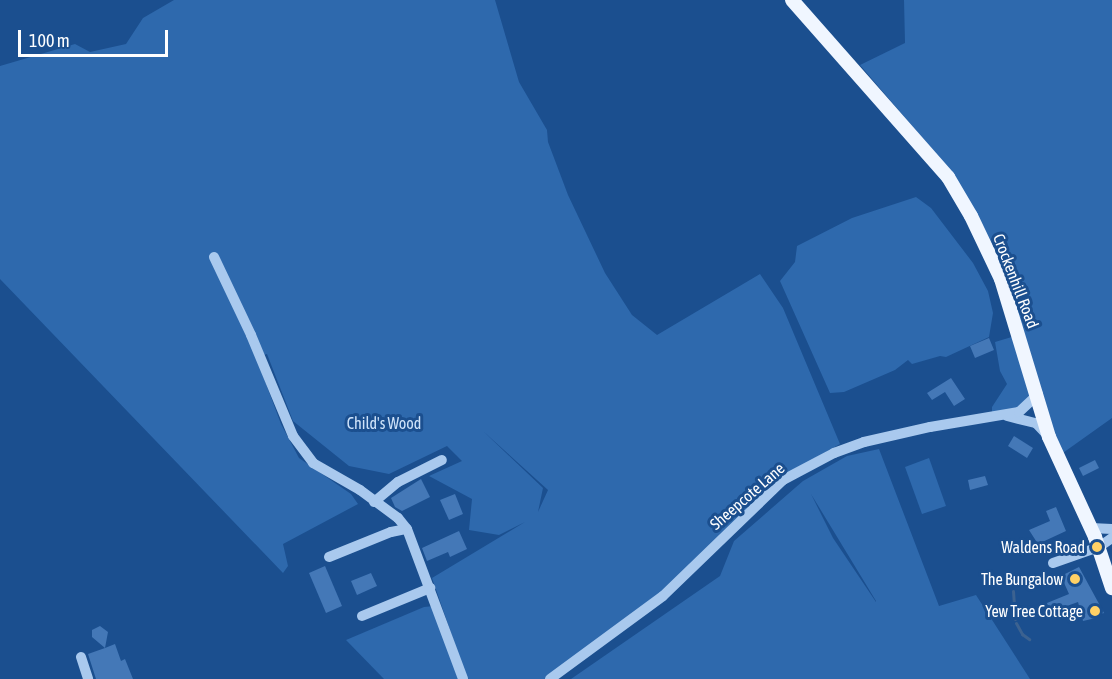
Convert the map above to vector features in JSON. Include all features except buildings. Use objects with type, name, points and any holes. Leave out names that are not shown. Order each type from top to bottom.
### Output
[{"type":"main road","name":"Crockenhill Road","points":[[792,0],[948,177],[989,249],[1038,394],[1049,437],[1099,547],[1112,588]]},
{"type":"street","points":[[214,257],[251,335],[293,436],[313,463],[360,490],[398,518],[407,529],[464,679]]},
{"type":"street","name":"Sheepcote Lane","points":[[550,679],[663,596],[783,480],[807,466],[864,442],[930,427],[1019,412],[1038,394]]},
{"type":"street","name":"Sheepcote Lane","points":[[1004,416],[1036,423],[1049,437]]},
{"type":"street","points":[[374,502],[398,482],[442,460]]},
{"type":"street","points":[[1091,528],[1112,529]]},
{"type":"street","points":[[329,557],[391,532],[407,529]]},
{"type":"street","points":[[1053,563],[1099,547],[1112,537]]},
{"type":"street","points":[[362,616],[430,588]]},
{"type":"street","points":[[81,657],[88,679]]},
{"type":"green space","name":"Child's Wood","points":[[174,0],[495,0],[519,82],[547,130],[548,142],[568,195],[605,273],[632,315],[657,335],[760,274],[783,308],[840,444],[773,482],[673,583],[545,679],[467,679],[432,578],[525,522],[499,535],[469,530],[472,499],[429,476],[462,461],[447,446],[389,474],[349,466],[293,421],[267,354],[256,357],[281,424],[299,458],[351,494],[358,504],[283,544],[288,566],[283,573],[0,279],[0,66],[75,44],[90,52],[126,44],[143,18]],"holes":[[[483,431],[548,490],[538,512],[543,488]]]},
{"type":"green space","points":[[904,0],[1112,0],[1112,418],[1060,455],[1050,436],[993,246],[955,176],[860,65],[905,43]]},
{"type":"green space","points":[[916,197],[931,208],[973,263],[988,291],[993,313],[989,337],[946,357],[940,356],[912,364],[908,360],[895,370],[844,392],[830,393],[780,281],[795,262],[797,246],[852,218]]},
{"type":"green space","points":[[1015,336],[1034,393],[1018,409],[992,414],[992,407],[1007,384],[1000,371],[995,342]]},
{"type":"green space","points":[[879,449],[939,606],[976,595],[1030,679],[571,679],[720,576],[734,541],[803,481],[847,456]],"holes":[[[811,494],[876,601],[833,538]]]},
{"type":"green space","points":[[929,458],[946,506],[922,514],[905,467]]},
{"type":"green space","points":[[434,606],[459,679],[384,679],[346,640],[424,607]]},
{"type":"waterway","points":[[1013,591],[1015,619]]},
{"type":"waterway","points":[[1016,623],[1022,634],[1029,639]]},
{"type":"place","name":"Waldens Road","points":[[1097,547]]},
{"type":"place","name":"The Bungalow","points":[[1075,579]]},
{"type":"place","name":"Yew Tree Cottage","points":[[1095,611]]}]
